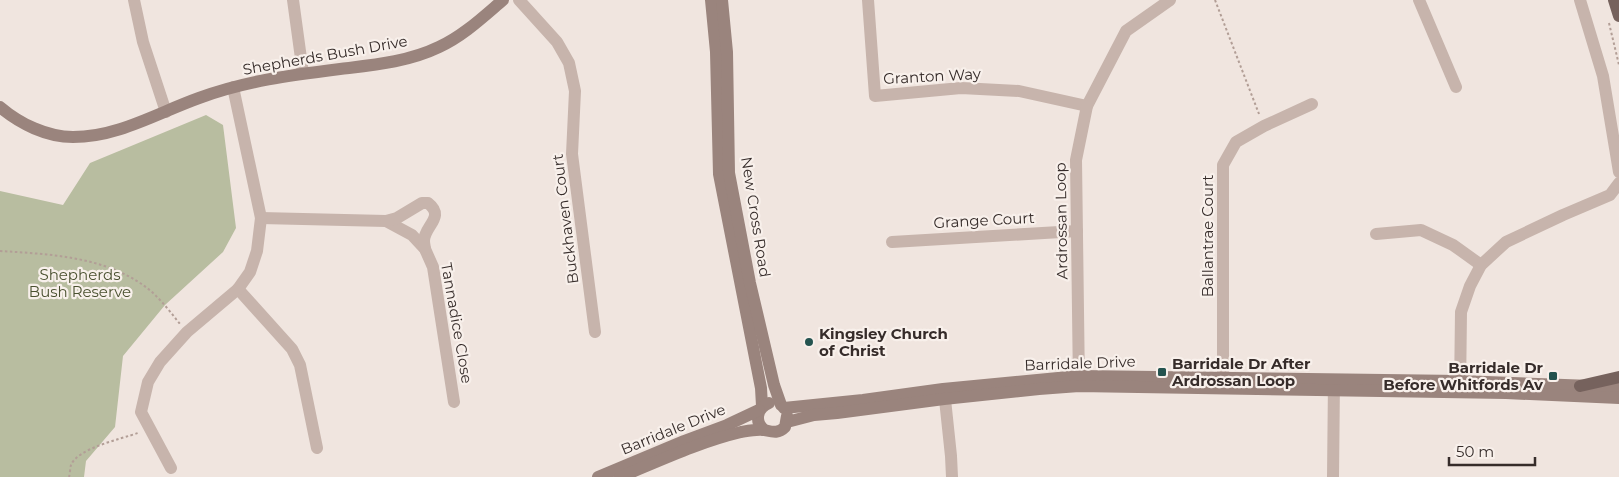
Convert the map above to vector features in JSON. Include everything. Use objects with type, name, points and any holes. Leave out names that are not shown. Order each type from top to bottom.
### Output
[{"type":"main road","points":[[1614,0],[1614,18]]},
{"type":"main road","points":[[1580,386],[1619,377]]},
{"type":"street","points":[[134,0],[143,42],[166,112]]},
{"type":"street","points":[[293,0],[303,74]]},
{"type":"street","name":"Shepherds Bush Drive","points":[[0,107],[22,123],[51,134],[72,137],[102,134],[120,130],[198,98],[234,87],[271,78],[408,59],[440,47],[469,29],[504,0]]},
{"type":"street","name":"Buckhaven Court","points":[[519,0],[556,42],[569,63],[575,91],[572,154],[595,332]]},
{"type":"street","name":"New Cross Road","points":[[711,0],[716,52],[719,174],[761,388],[761,408]]},
{"type":"street","name":"New Cross Road","points":[[722,0],[727,52],[729,173],[750,283],[774,385],[782,406]]},
{"type":"street","name":"Granton Way","points":[[868,0],[875,96],[961,88],[1019,91],[1087,106]]},
{"type":"street","name":"Ardrossan Loop","points":[[1079,381],[1076,160],[1087,106],[1126,30],[1170,0]]},
{"type":"street","points":[[1419,0],[1456,87]]},
{"type":"street","points":[[1580,0],[1603,76],[1619,172]]},
{"type":"street","points":[[171,468],[141,412],[148,382],[160,362],[187,332],[238,289],[250,272],[257,251],[261,218],[234,87]]},
{"type":"street","name":"Ballantrae Court","points":[[1223,383],[1223,165],[1236,142],[1264,126],[1312,104]]},
{"type":"street","points":[[1460,387],[1461,312],[1470,286],[1481,265],[1506,242],[1610,195],[1619,183]]},
{"type":"street","name":"Tannadice Close","points":[[261,218],[386,221],[397,218],[422,203],[428,202],[433,206],[435,219],[428,228],[424,240],[425,249]]},
{"type":"street","name":"Tannadice Close","points":[[386,221],[412,235],[425,249],[433,266],[454,402]]},
{"type":"street","points":[[1376,234],[1421,230],[1453,245],[1481,265]]},
{"type":"street","name":"Grange Court","points":[[892,242],[1077,231]]},
{"type":"street","points":[[238,289],[292,349],[300,365],[317,448]]},
{"type":"street","name":"Barridale Drive","points":[[782,406],[944,394],[1079,381],[1460,387],[1619,387]]},
{"type":"street","points":[[1333,477],[1334,384]]},
{"type":"street","name":"Barridale Drive","points":[[1460,387],[1619,398]]},
{"type":"street","points":[[944,394],[952,477]]},
{"type":"street","name":"Barridale Drive","points":[[787,422],[814,415],[837,413],[944,394]]},
{"type":"street","points":[[771,403],[782,406],[787,412],[785,427],[778,432],[764,430],[758,419],[761,408],[771,403]]},
{"type":"street","name":"Barridale Drive","points":[[598,477],[728,425],[761,408]]},
{"type":"street","name":"Barridale Drive","points":[[620,477],[710,442],[742,432],[764,430]]},
{"type":"path","points":[[1215,0],[1264,126]]},
{"type":"path","points":[[1614,18],[1619,65]]},
{"type":"path","points":[[0,251],[63,256],[113,269],[140,283],[165,305],[187,332]]},
{"type":"path","points":[[69,477],[71,465],[79,455],[151,429]]},
{"type":"green space","name":"Shepherds Bush Reserve","points":[[206,115],[223,125],[236,228],[223,252],[165,305],[123,356],[115,427],[86,461],[84,477],[0,477],[0,191],[63,205],[90,163]]},
{"type":"place","name":"Kingsley Church of Christ","points":[[809,342]]},
{"type":"place","name":"Barridale Dr After Ardrossan Loop","points":[[1162,372]]},
{"type":"place","name":"Barridale Dr Before Whitfords Av","points":[[1553,376]]}]
